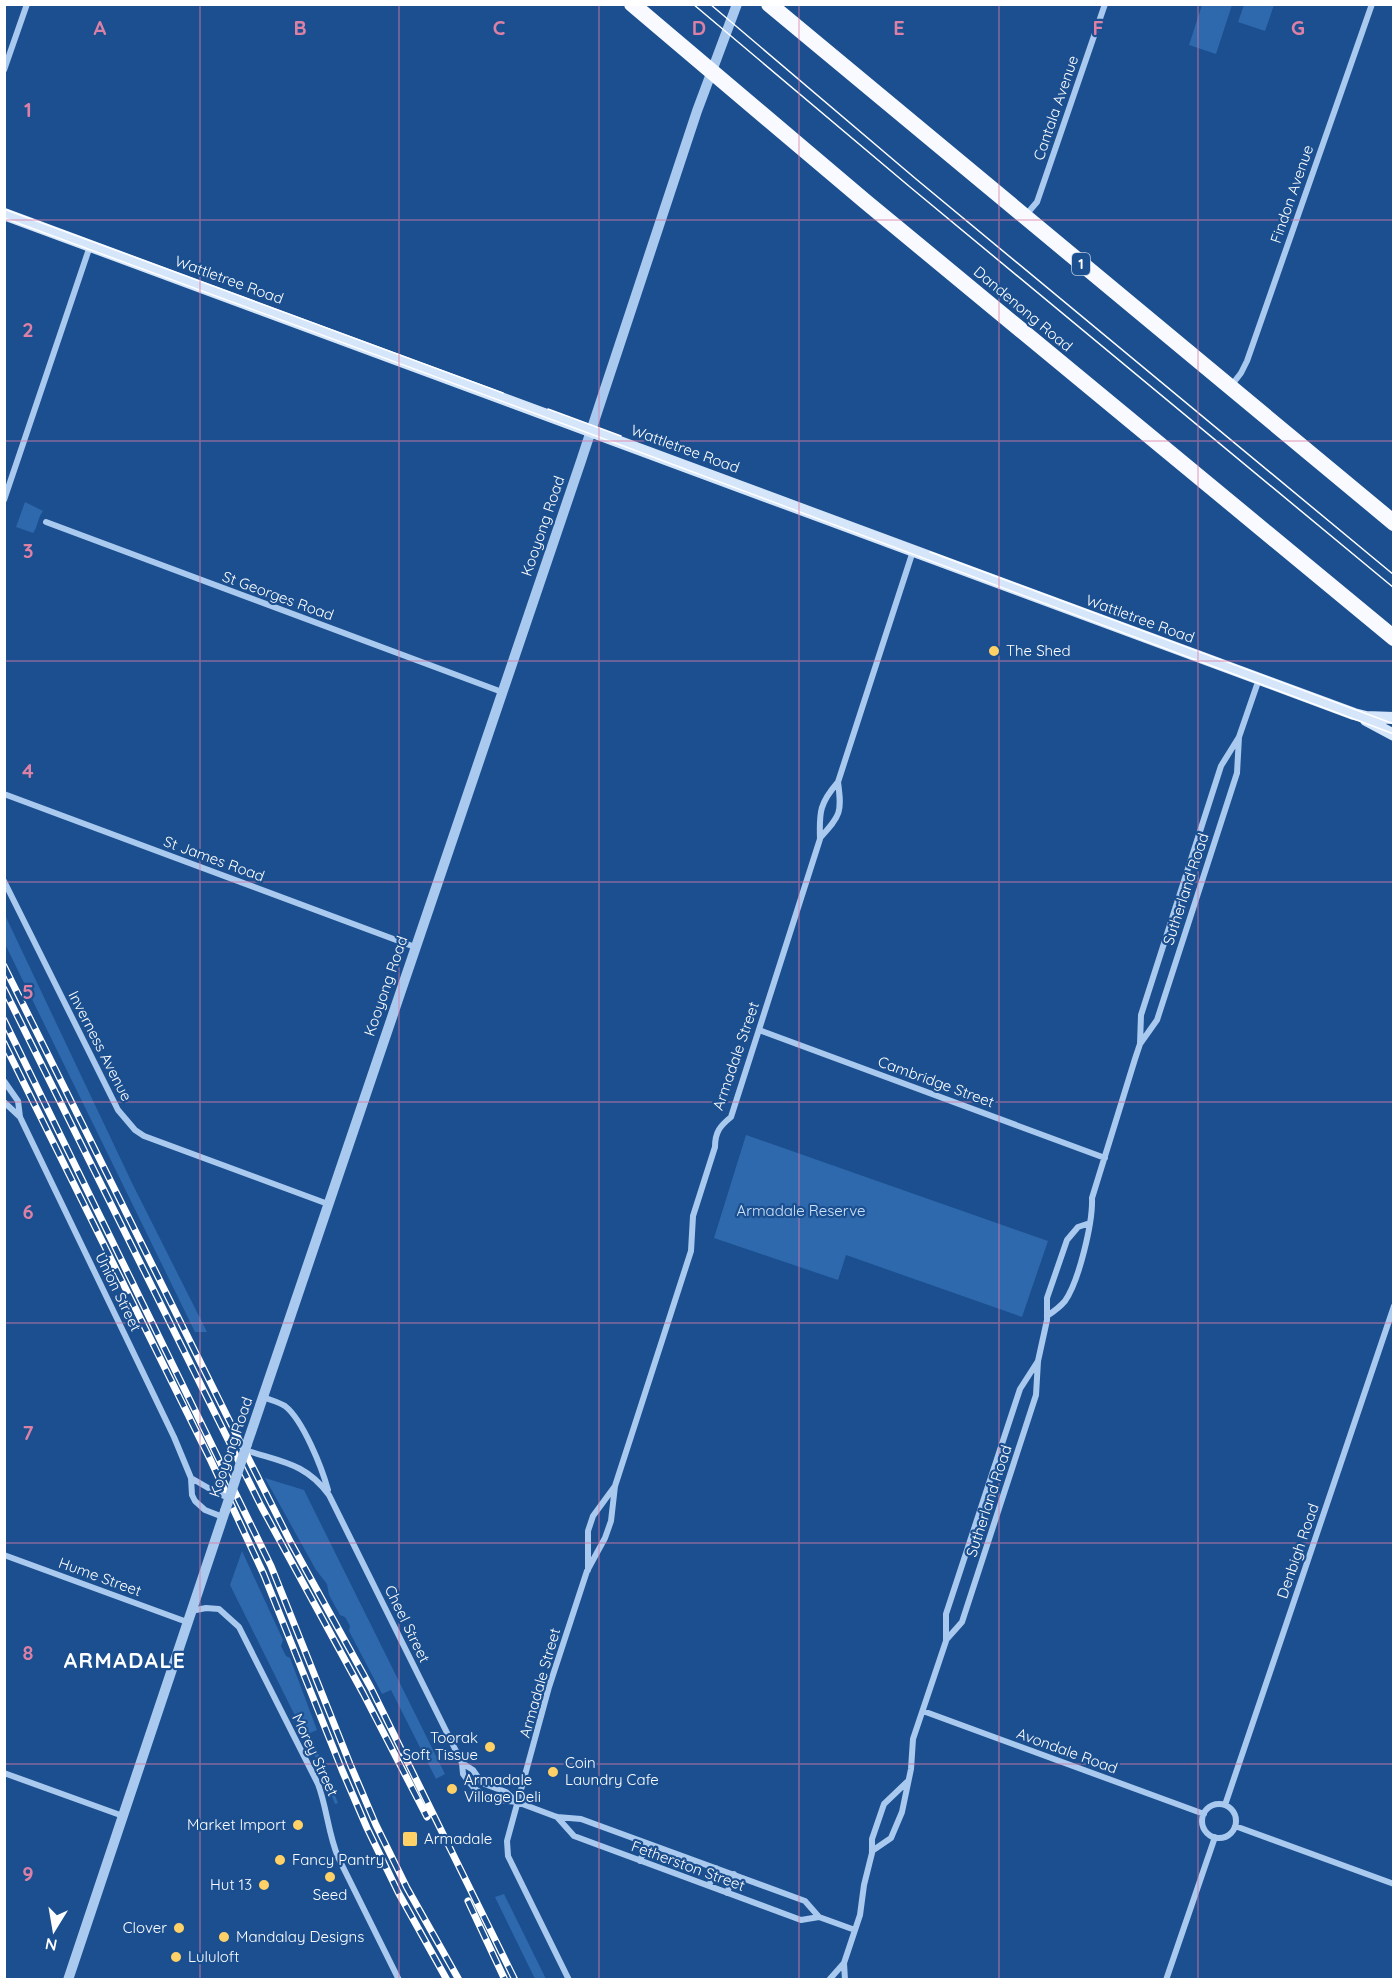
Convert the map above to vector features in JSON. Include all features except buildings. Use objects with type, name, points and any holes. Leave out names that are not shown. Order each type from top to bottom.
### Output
[{"type":"highway","name":"Dandenong Road","points":[[632,4],[866,202],[1394,638]]},
{"type":"highway","name":"1","points":[[769,4],[1394,523]]},
{"type":"main road","name":"Wattletree Road","points":[[4,214],[1354,714],[1394,718]]},
{"type":"main road","name":"Wattletree Road","points":[[1354,714],[1394,735]]},
{"type":"street","points":[[4,70],[27,4]]},
{"type":"street","name":"Kooyong Road","points":[[68,1980],[229,1498],[248,1449],[263,1397],[328,1204],[712,71],[737,4]]},
{"type":"street","name":"Cantala Avenue","points":[[1024,217],[1037,202],[1105,4]]},
{"type":"street","name":"Findon Avenue","points":[[1230,388],[1241,373],[1246,361],[1372,4]]},
{"type":"street","points":[[4,500],[90,245]]},
{"type":"street","name":"St Georges Road","points":[[46,522],[502,692]]},
{"type":"street","name":"Armadale Street","points":[[517,1802],[530,1762],[549,1687],[588,1571],[611,1521],[615,1486],[691,1251],[693,1216],[715,1147],[715,1139],[719,1127],[731,1117],[820,839],[819,813],[824,798],[838,782],[913,550]]},
{"type":"street","name":"Sutherland Road","points":[[1047,1316],[1068,1296],[1083,1255],[1093,1208],[1092,1198],[1140,1044],[1141,1015],[1221,766],[1239,737],[1259,679]]},
{"type":"street","name":"Sutherland Road","points":[[1140,1044],[1157,1020],[1237,773],[1239,737]]},
{"type":"street","name":"Armadale Street","points":[[820,839],[839,813],[841,805],[838,782]]},
{"type":"street","name":"St James Road","points":[[4,794],[416,947]]},
{"type":"street","name":"Inverness Avenue","points":[[4,881],[118,1110],[135,1130],[160,1143],[328,1204]]},
{"type":"street","name":"Cambridge Street","points":[[759,1030],[1106,1158]]},
{"type":"street","name":"Union Street","points":[[4,1081],[18,1101],[20,1117],[174,1437],[191,1478],[192,1495],[195,1501],[205,1510],[224,1514]]},
{"type":"street","name":"Union Street","points":[[4,1102],[20,1117]]},
{"type":"street","name":"Sutherland Road","points":[[946,1641],[962,1622],[1036,1395],[1038,1361],[1047,1316],[1047,1298],[1065,1243],[1076,1229],[1090,1223]]},
{"type":"street","name":"Denbigh Road","points":[[1225,1805],[1394,1305]]},
{"type":"street","name":"Sutherland Road","points":[[872,1851],[888,1841],[894,1833],[906,1798],[913,1739],[946,1641],[946,1614],[1020,1389],[1038,1361]]},
{"type":"street","name":"Cheel Street","points":[[263,1397],[282,1404],[295,1416],[321,1466],[329,1495]]},
{"type":"street","name":"Cheel Street","points":[[248,1449],[307,1471],[318,1480],[329,1495],[462,1763],[463,1774],[480,1792],[499,1800],[517,1802]]},
{"type":"street","points":[[191,1478],[202,1486],[229,1498]]},
{"type":"street","name":"Armadale Street","points":[[588,1571],[588,1531],[593,1516],[615,1486]]},
{"type":"street","name":"Hume Street","points":[[4,1555],[189,1616]]},
{"type":"street","name":"Morey Street","points":[[189,1616],[206,1608],[219,1608],[239,1627],[318,1784],[327,1811],[332,1844],[399,1980]]},
{"type":"street","name":"Avondale Road","points":[[922,1711],[1204,1814]]},
{"type":"street","name":"Cheel Street","points":[[462,1763],[473,1770],[482,1783],[506,1792],[517,1802]]},
{"type":"street","points":[[4,1773],[123,1816]]},
{"type":"street","points":[[845,1980],[844,1963],[855,1930],[873,1839],[884,1804],[908,1782]]},
{"type":"street","points":[[517,1802],[507,1841],[508,1856],[569,1980]]},
{"type":"street","name":"Fetherston Street","points":[[517,1802],[557,1817],[581,1819],[734,1874],[805,1901],[819,1917],[855,1930]]},
{"type":"street","points":[[1214,1805],[1225,1805],[1234,1814],[1235,1826],[1226,1837],[1215,1837],[1204,1828],[1202,1821],[1204,1814],[1214,1805]]},
{"type":"street","name":"Fetherston Street","points":[[557,1817],[574,1836],[801,1920],[819,1917]]},
{"type":"street","points":[[1235,1826],[1394,1884]]},
{"type":"street","points":[[1166,1980],[1215,1837]]},
{"type":"street","points":[[640,1861],[647,1843]]},
{"type":"street","points":[[709,1886],[716,1868]]},
{"type":"street","points":[[727,1893],[734,1874]]},
{"type":"street","points":[[829,1980],[844,1963]]},
{"type":"green space","points":[[1202,5],[1232,5],[1216,54],[1189,45]]},
{"type":"green space","points":[[1244,5],[1274,5],[1265,31],[1238,22]]},
{"type":"green space","points":[[25,502],[43,511],[33,533],[16,527]]},
{"type":"green space","points":[[4,913],[133,1185],[207,1332],[195,1332],[5,944]]},
{"type":"green space","name":"Armadale Reserve","points":[[746,1135],[1048,1241],[1022,1317],[846,1255],[838,1280],[714,1238]]},
{"type":"green space","points":[[265,1478],[304,1490],[445,1774],[436,1779],[391,1690],[382,1694],[349,1631],[350,1626],[345,1617],[340,1615],[329,1595],[327,1584],[316,1570]]},
{"type":"green space","points":[[242,1551],[283,1640],[281,1646],[286,1656],[290,1658],[317,1730],[310,1733],[338,1803],[335,1804],[322,1770],[230,1585]]},
{"type":"green space","points":[[504,1894],[546,1979],[535,1979],[495,1897]]},
{"type":"tram line","points":[[693,4],[1394,588]]},
{"type":"tram line","points":[[710,4],[916,179],[1394,575]]},
{"type":"tram line","points":[[4,209],[503,393]]},
{"type":"tram line","points":[[4,218],[1394,734]]},
{"type":"tram line","points":[[548,409],[621,436]]},
{"type":"tram line","points":[[930,552],[1394,724]]},
{"type":"railway","points":[[4,966],[291,1543],[371,1688],[515,1980]]},
{"type":"railway","points":[[4,989],[261,1506],[363,1693],[427,1817]]},
{"type":"railway","points":[[4,1020],[271,1566],[376,1825],[407,1888],[459,1980]]},
{"type":"railway","points":[[4,1043],[211,1461],[264,1575],[367,1828],[398,1892],[447,1980]]},
{"type":"railway","points":[[468,1901],[505,1980]]},
{"type":"place","name":"The Shed","points":[[994,651]]},
{"type":"place","name":"Toorak Soft Tissue","points":[[490,1747]]},
{"type":"place","name":"Coin Laundry Cafe","points":[[553,1772]]},
{"type":"place","name":"Armadale Village Deli","points":[[452,1789]]},
{"type":"place","name":"Market Import","points":[[298,1825]]},
{"type":"place","name":"Armadale","points":[[410,1839]]},
{"type":"place","name":"Fancy Pantry","points":[[280,1860]]},
{"type":"place","name":"Seed","points":[[330,1877]]},
{"type":"place","name":"Hut 13","points":[[264,1885]]},
{"type":"place","name":"Clover","points":[[179,1928]]},
{"type":"place","name":"Mandalay Designs","points":[[224,1937]]},
{"type":"place","name":"Lululoft","points":[[176,1957]]},
{"type":"district","name":"ARMADALE","points":[[125,1661]]}]
